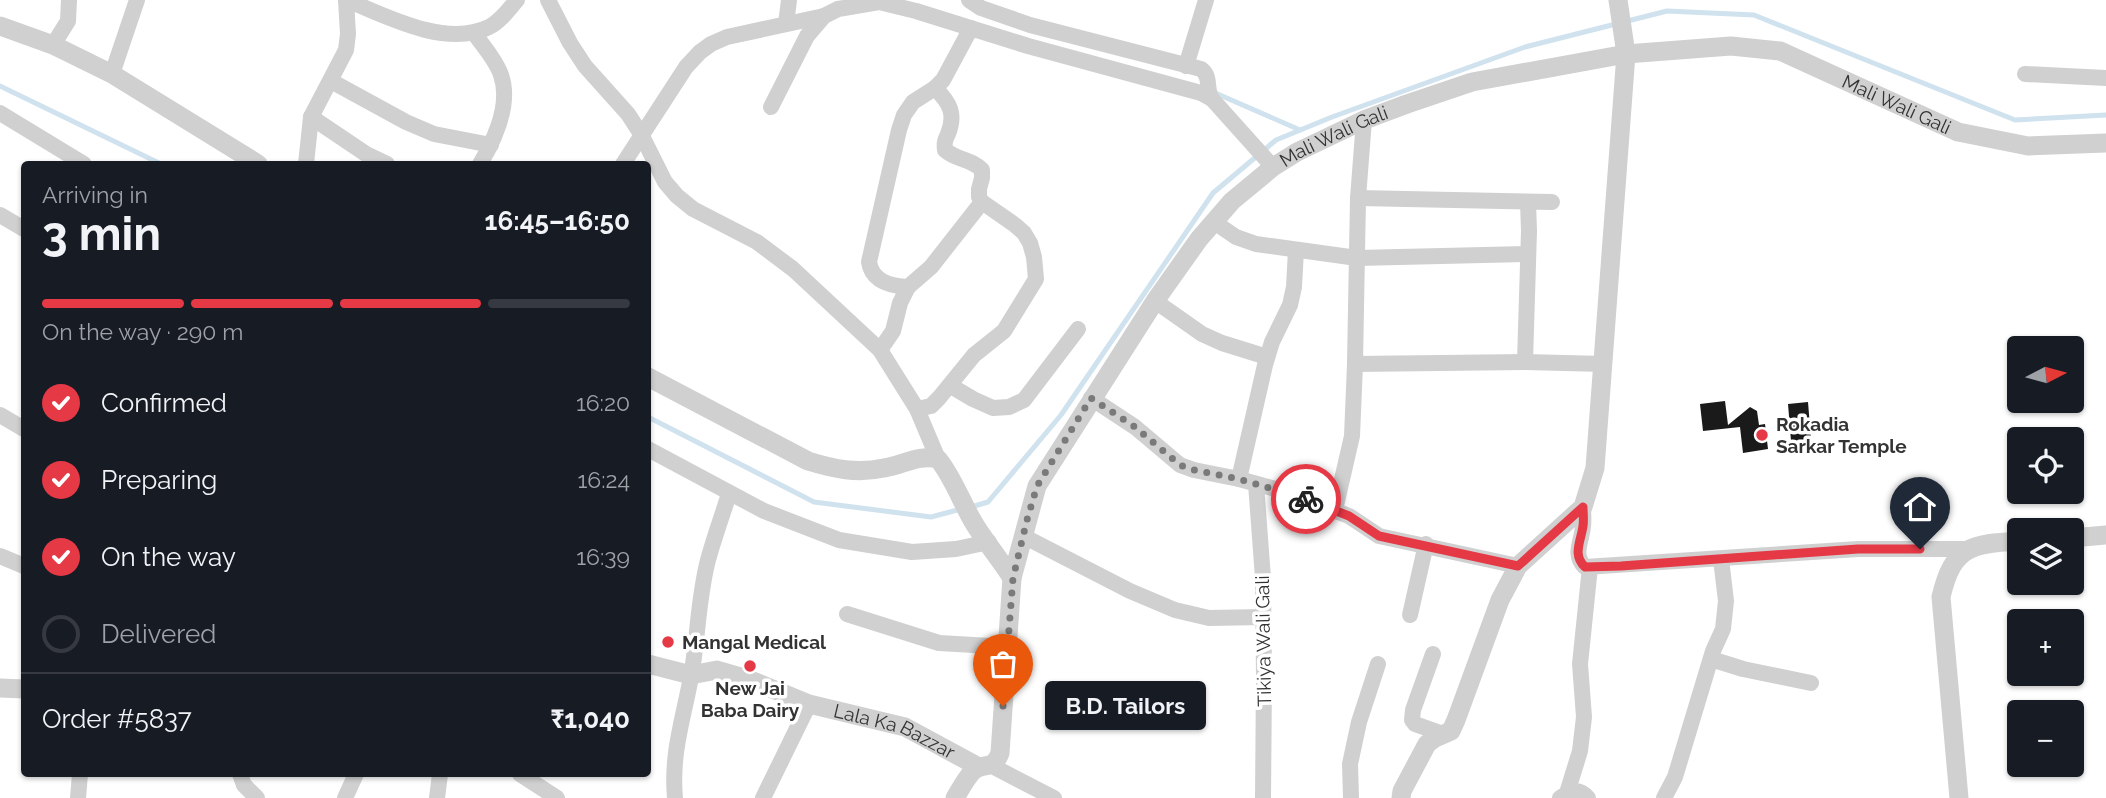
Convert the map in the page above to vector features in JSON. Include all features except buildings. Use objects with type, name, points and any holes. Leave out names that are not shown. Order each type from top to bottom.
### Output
[{"type":"street","points":[[53,45],[68,21],[69,0]]},
{"type":"street","points":[[112,74],[137,0]]},
{"type":"street","points":[[306,161],[311,117],[346,51],[346,0],[425,30],[450,35],[474,33],[492,26],[517,0]]},
{"type":"street","points":[[548,0],[585,66],[628,114],[665,182],[677,196],[694,209],[757,242],[793,269],[880,350],[917,409],[938,459],[946,468],[956,490],[1013,578]]},
{"type":"street","points":[[786,24],[789,0]]},
{"type":"street","points":[[969,0],[981,8],[1004,7],[1030,24],[1200,69],[1206,73],[1210,91],[1268,162]]},
{"type":"street","points":[[1186,66],[1206,0]]},
{"type":"street","points":[[1618,0],[1626,54],[1595,468],[1583,507],[1583,527],[1577,553],[1579,561],[1585,567],[1590,567],[1858,549],[1966,549],[1988,543],[2007,542]]},
{"type":"street","points":[[625,161],[686,67],[711,44],[727,37],[878,1],[1200,93],[1210,91]]},
{"type":"street","points":[[771,107],[807,36],[824,16]]},
{"type":"street","points":[[1028,46],[1030,24]]},
{"type":"street","points":[[0,26],[53,45],[112,74],[253,161]]},
{"type":"street","points":[[908,287],[882,282],[873,274],[869,262],[904,115],[912,102],[943,80],[971,28]]},
{"type":"street","points":[[474,33],[495,62],[505,91],[491,145],[482,161]]},
{"type":"street","name":"Mali Wali Gali","points":[[955,798],[972,773],[997,761],[1000,754],[1013,578],[1037,486],[1091,398],[1199,239],[1268,162],[1297,152],[1364,120],[1472,82],[1626,54],[1731,46],[1780,51],[1958,132],[2028,146],[2106,143]]},
{"type":"street","points":[[2025,74],[2106,78]]},
{"type":"street","points":[[331,81],[406,122],[434,134],[491,145]]},
{"type":"street","points":[[917,409],[931,406],[951,386],[974,355],[1004,331],[1036,279],[1034,257],[1024,233],[979,197],[982,170],[945,150],[944,144],[953,115],[945,98],[935,88]]},
{"type":"street","points":[[0,114],[80,161]]},
{"type":"street","points":[[311,117],[381,161]]},
{"type":"street","points":[[1335,510],[1352,436],[1358,198],[1364,120]]},
{"type":"street","points":[[1358,198],[1552,202]]},
{"type":"street","points":[[880,350],[892,331],[908,287],[931,267],[982,202]]},
{"type":"street","points":[[1525,362],[1528,202]]},
{"type":"street","points":[[0,215],[21,227]]},
{"type":"street","points":[[1214,222],[1236,237],[1256,244],[1357,258],[1528,254]]},
{"type":"street","points":[[1239,479],[1267,357],[1290,305],[1296,250]]},
{"type":"street","points":[[1155,301],[1202,334],[1267,357]]},
{"type":"street","points":[[951,386],[993,408],[1009,407],[1024,400],[1078,329]]},
{"type":"street","points":[[1355,364],[1604,364]]},
{"type":"street","points":[[651,379],[808,461],[835,470],[860,472],[886,468],[920,457],[938,459]]},
{"type":"street","points":[[1091,398],[1135,427],[1180,465],[1283,491],[1349,516],[1379,536],[1518,566]]},
{"type":"street","points":[[0,415],[21,427]]},
{"type":"street","points":[[651,451],[764,511],[839,540],[912,552],[956,549],[984,536]]},
{"type":"street","name":"Tikiya Wali Gali","points":[[1256,484],[1263,578],[1263,798]]},
{"type":"street","points":[[675,798],[673,774],[676,743],[691,675],[697,618],[708,561],[729,494]]},
{"type":"street","points":[[1401,798],[1402,791],[1427,744],[1451,731],[1500,600],[1518,566],[1583,507]]},
{"type":"street","points":[[1023,536],[1130,591],[1175,610],[1209,618],[1263,617]]},
{"type":"street","points":[[2084,537],[2106,536]]},
{"type":"street","points":[[1410,615],[1426,544]]},
{"type":"street","points":[[1959,798],[1941,597],[1945,577],[1966,549]]},
{"type":"street","points":[[0,556],[21,565]]},
{"type":"street","points":[[1664,798],[1675,777],[1711,659],[1723,629],[1726,601],[1721,559]]},
{"type":"street","points":[[1563,795],[1580,751],[1584,717],[1580,664],[1590,567]]},
{"type":"street","points":[[847,614],[939,643],[1008,647]]},
{"type":"street","points":[[1433,653],[1412,720],[1415,724],[1443,734]]},
{"type":"street","points":[[1711,659],[1743,669],[1811,683]]},
{"type":"street","points":[[1351,798],[1350,764],[1359,722],[1378,664]]},
{"type":"street","name":"Lala Ka Bazzar","points":[[651,665],[691,675],[717,670],[748,679],[809,704],[905,727],[986,766]]},
{"type":"street","points":[[0,688],[21,689]]},
{"type":"street","points":[[763,798],[809,704]]},
{"type":"street","points":[[986,766],[1054,798]]},
{"type":"street","points":[[78,798],[79,777]]},
{"type":"street","points":[[241,777],[244,785],[257,798]]},
{"type":"street","points":[[345,798],[355,777]]},
{"type":"street","points":[[437,798],[440,777]]},
{"type":"street","points":[[525,777],[558,798]]},
{"type":"street","points":[[1563,795],[1573,790],[1588,798]]},
{"type":"waterway","points":[[971,507],[988,502],[1061,415],[1213,193],[1276,140],[1525,47],[1667,11],[1754,15],[2015,120],[2106,115]]},
{"type":"waterway","points":[[0,86],[155,161]]},
{"type":"waterway","points":[[1213,92],[1300,130]]},
{"type":"waterway","points":[[651,419],[814,502],[931,517],[961,509]]},
{"type":"way so far","points":[[1003,706],[1013,578],[1027,520],[1037,486],[1091,398],[1135,427],[1180,465],[1306,499]]},
{"type":"place","name":"Rokadia Sarkar Temple","points":[[1762,435]]},
{"type":"place","name":"Mangal Medical","points":[[668,642]]},
{"type":"place","name":"New Jai Baba Dairy","points":[[750,666]]},
{"type":"place","name":"B.D. Tailors","points":[[1003,706]]},
{"type":"route","points":[[1306,499],[1349,516],[1379,536],[1518,566],[1583,507],[1583,527],[1577,553],[1579,561],[1585,567],[1858,549],[1920,549]]}]
